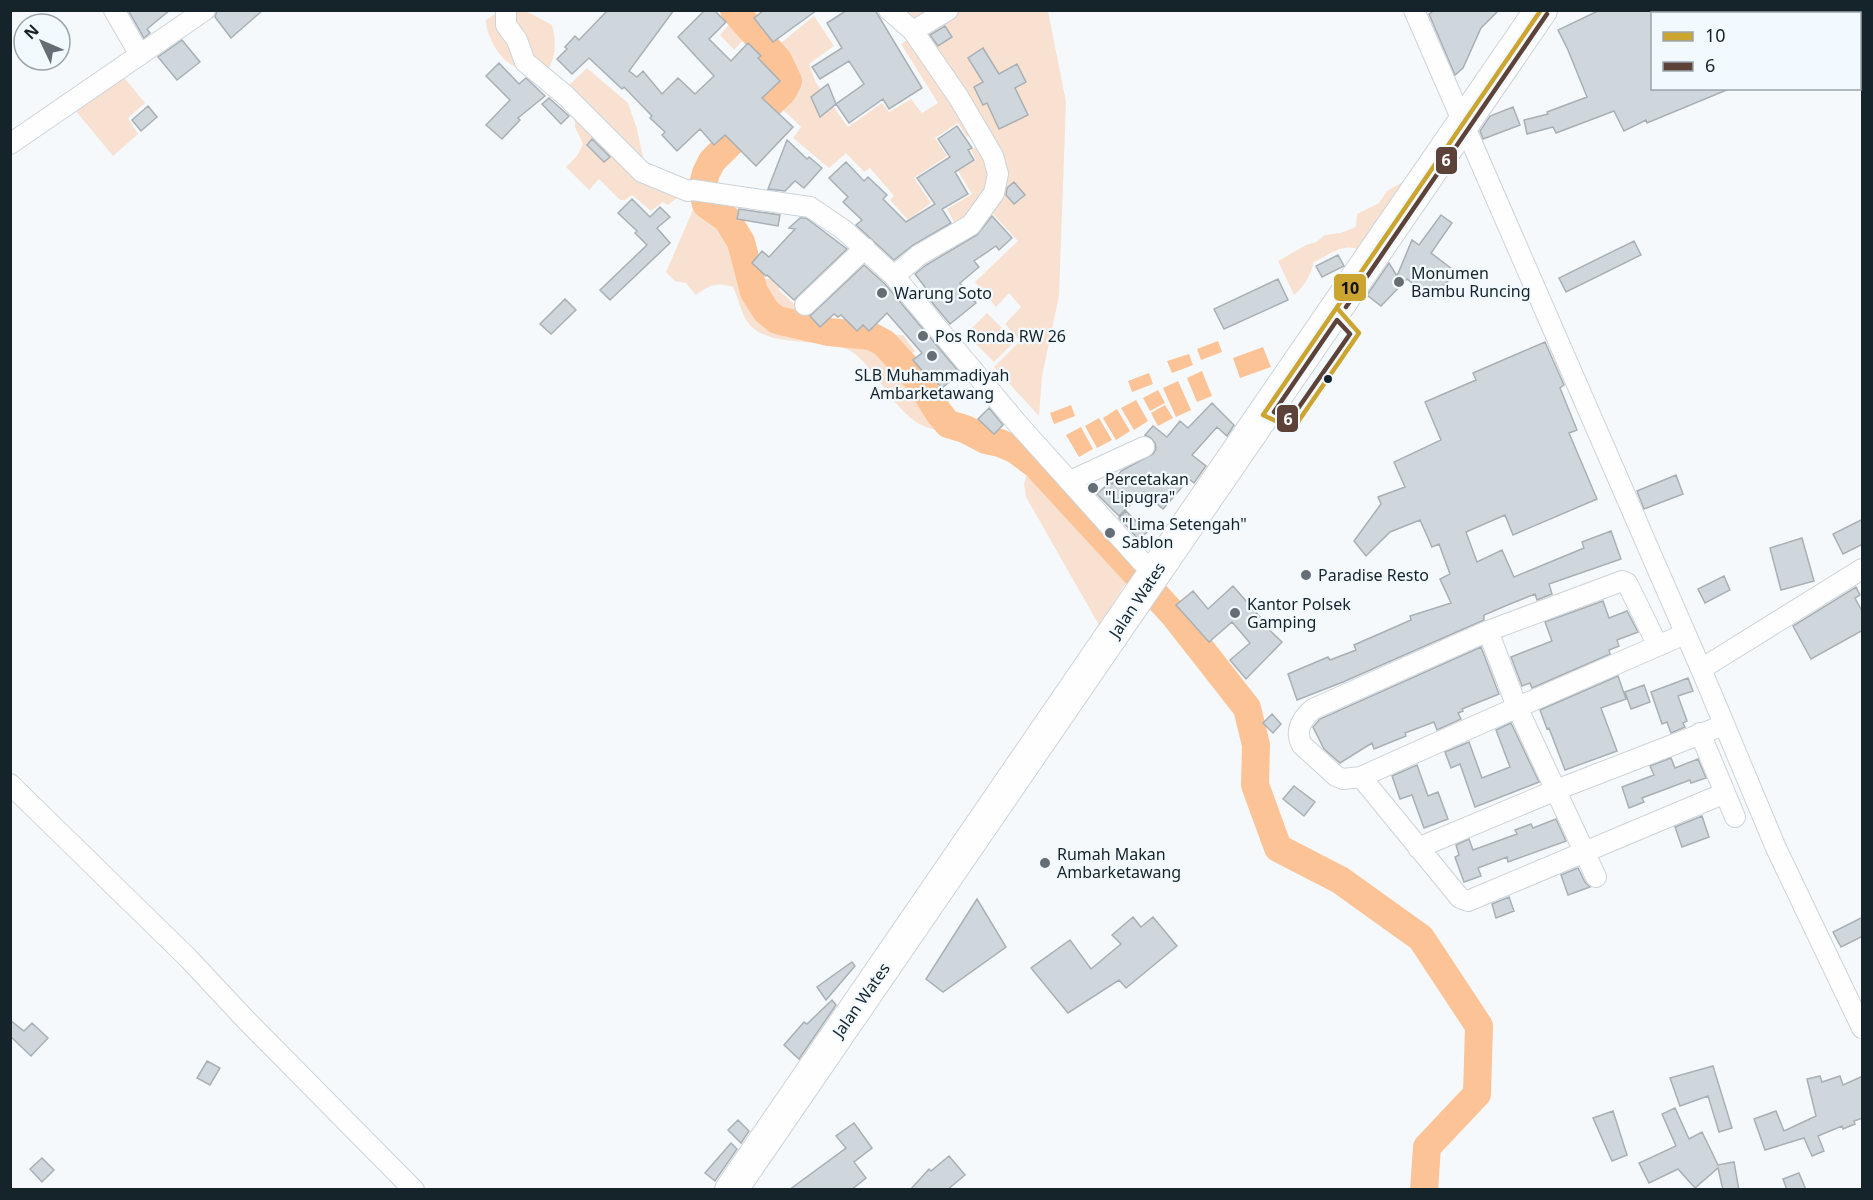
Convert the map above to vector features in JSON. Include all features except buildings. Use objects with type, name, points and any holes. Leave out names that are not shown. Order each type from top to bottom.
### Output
[{"type":"highway","name":"Jalan Wates","points":[[731,1190],[1541,10]]},
{"type":"street","points":[[114,10],[141,55]]},
{"type":"street","points":[[10,144],[205,10]]},
{"type":"street","points":[[507,10],[506,25],[517,40],[525,62],[565,95],[642,171],[688,191],[810,207],[831,220],[866,248],[894,276],[974,373],[1143,562],[1152,577]]},
{"type":"street","points":[[889,10],[913,31],[978,128],[993,156],[998,174],[994,193],[971,225],[919,255],[894,276]]},
{"type":"street","points":[[913,31],[948,10]]},
{"type":"street","points":[[1414,10],[1701,669],[1776,848],[1863,1028]]},
{"type":"street","points":[[805,305],[866,248]]},
{"type":"street","points":[[1070,481],[1144,447]]},
{"type":"street","points":[[1701,669],[1863,569]]},
{"type":"street","points":[[1658,646],[1627,583],[1622,580],[1488,631],[1313,709],[1303,718],[1298,729],[1298,738],[1302,745],[1336,776],[1343,779],[1361,777],[1517,706],[1658,646],[1685,634]]},
{"type":"street","points":[[1488,631],[1517,706],[1596,877]]},
{"type":"street","points":[[1418,848],[1556,790],[1724,725]]},
{"type":"street","points":[[1700,733],[1735,817]]},
{"type":"street","points":[[1361,777],[1460,898],[1468,901],[1725,794]]},
{"type":"street","points":[[10,784],[189,959],[414,1190]]},
{"type":"shaded area","points":[[524,10],[552,25],[555,39],[554,52],[551,64],[544,76],[510,64],[499,54],[488,33],[486,20],[499,11]]},
{"type":"shaded area","points":[[721,11],[759,11],[749,18],[756,26],[734,50],[720,35],[732,21]]},
{"type":"shaded area","points":[[907,11],[1048,11],[1066,102],[1059,296],[1042,376],[1039,416],[994,367],[1020,341],[1005,324],[1021,307],[1009,293],[996,307],[975,282],[1018,241],[991,212],[957,228],[947,209],[972,194],[958,171],[976,160],[971,150],[979,145],[973,134],[967,137],[958,123],[935,138],[947,156],[914,178],[931,203],[908,220],[890,200],[894,196],[870,168],[864,172],[846,153],[829,168],[793,138],[801,127],[777,104],[790,89],[792,76],[777,46],[814,16],[834,46],[809,64],[816,83],[848,127],[882,103],[889,112],[911,99],[922,113],[938,103],[901,44],[926,28]]},
{"type":"shaded area","points":[[587,68],[628,103],[637,129],[644,162],[681,195],[668,205],[663,202],[651,211],[632,195],[625,200],[620,200],[599,179],[589,190],[566,167],[577,156],[583,144],[575,127],[575,117],[562,92]]},
{"type":"shaded area","points":[[123,76],[145,103],[128,118],[138,134],[113,156],[75,110]]},
{"type":"shaded area","points":[[1406,180],[1359,250],[1342,249],[1314,262],[1307,280],[1294,295],[1278,261],[1325,235],[1340,233],[1356,227],[1357,214],[1379,203],[1387,191]]},
{"type":"shaded area","points":[[696,203],[705,212],[724,223],[731,232],[741,259],[765,279],[773,278],[779,290],[798,308],[787,320],[844,331],[903,335],[915,351],[907,360],[929,384],[939,400],[946,419],[947,431],[929,428],[912,419],[866,365],[851,351],[825,344],[767,336],[755,330],[747,321],[733,287],[713,285],[696,295],[686,283],[675,281],[666,272]]},
{"type":"shaded area","points":[[987,313],[1015,341],[994,362],[966,334]]},
{"type":"shaded area","points":[[1218,341],[1222,352],[1201,360],[1197,349]]},
{"type":"shaded area","points":[[1263,347],[1271,367],[1240,378],[1233,358]]},
{"type":"shaded area","points":[[1189,354],[1193,365],[1172,373],[1167,361]]},
{"type":"shaded area","points":[[1202,371],[1212,396],[1197,402],[1187,378]]},
{"type":"shaded area","points":[[1149,373],[1153,384],[1132,392],[1128,381]]},
{"type":"shaded area","points":[[1178,381],[1191,410],[1176,417],[1163,388]]},
{"type":"shaded area","points":[[1158,390],[1165,403],[1150,411],[1143,398]]},
{"type":"shaded area","points":[[1136,400],[1148,421],[1134,430],[1121,408]]},
{"type":"shaded area","points":[[1071,405],[1075,416],[1054,424],[1050,413]]},
{"type":"shaded area","points":[[1165,405],[1173,418],[1158,426],[1151,413]]},
{"type":"shaded area","points":[[1117,409],[1130,431],[1116,440],[1103,418]]},
{"type":"shaded area","points":[[1099,418],[1112,440],[1097,448],[1085,426]]},
{"type":"shaded area","points":[[1081,427],[1093,449],[1079,457],[1066,435]]},
{"type":"shaded area","points":[[1029,467],[1130,577],[1099,625],[1026,497],[1024,484]]},
{"type":"waterway","points":[[734,10],[778,60],[788,81],[783,91],[712,161],[702,188],[706,204],[727,219],[741,242],[754,292],[766,311],[777,320],[829,332],[871,336],[884,343],[918,380],[948,424],[1016,450],[1036,465],[1175,616],[1247,708],[1256,745],[1255,785],[1278,848],[1340,880],[1421,938],[1479,1026],[1477,1094],[1427,1147],[1424,1190]]},
{"type":"transit line","name":"10","points":[[1337,308],[1359,333],[1293,429],[1263,415],[1541,10]]},
{"type":"transit line","name":"6","points":[[1346,307],[1547,14]]},
{"type":"transit line","name":"6","points":[[1337,320],[1350,334],[1290,420],[1274,412],[1337,320]]},
{"type":"place","name":"Monumen Bambu Runcing","points":[[1399,282]]},
{"type":"place","name":"Warung Soto","points":[[882,293]]},
{"type":"place","name":"Pos Ronda RW 26","points":[[923,336]]},
{"type":"place","name":"SLB Muhammadiyah Ambarketawang","points":[[932,356]]},
{"type":"place","name":"Percetakan \"Lipugra\"","points":[[1093,488]]},
{"type":"place","name":"\"Lima Setengah\" Sablon","points":[[1110,533]]},
{"type":"place","name":"Paradise Resto","points":[[1306,575]]},
{"type":"place","name":"Kantor Polsek Gamping","points":[[1235,613]]},
{"type":"place","name":"Rumah Makan Ambarketawang","points":[[1045,863]]}]
